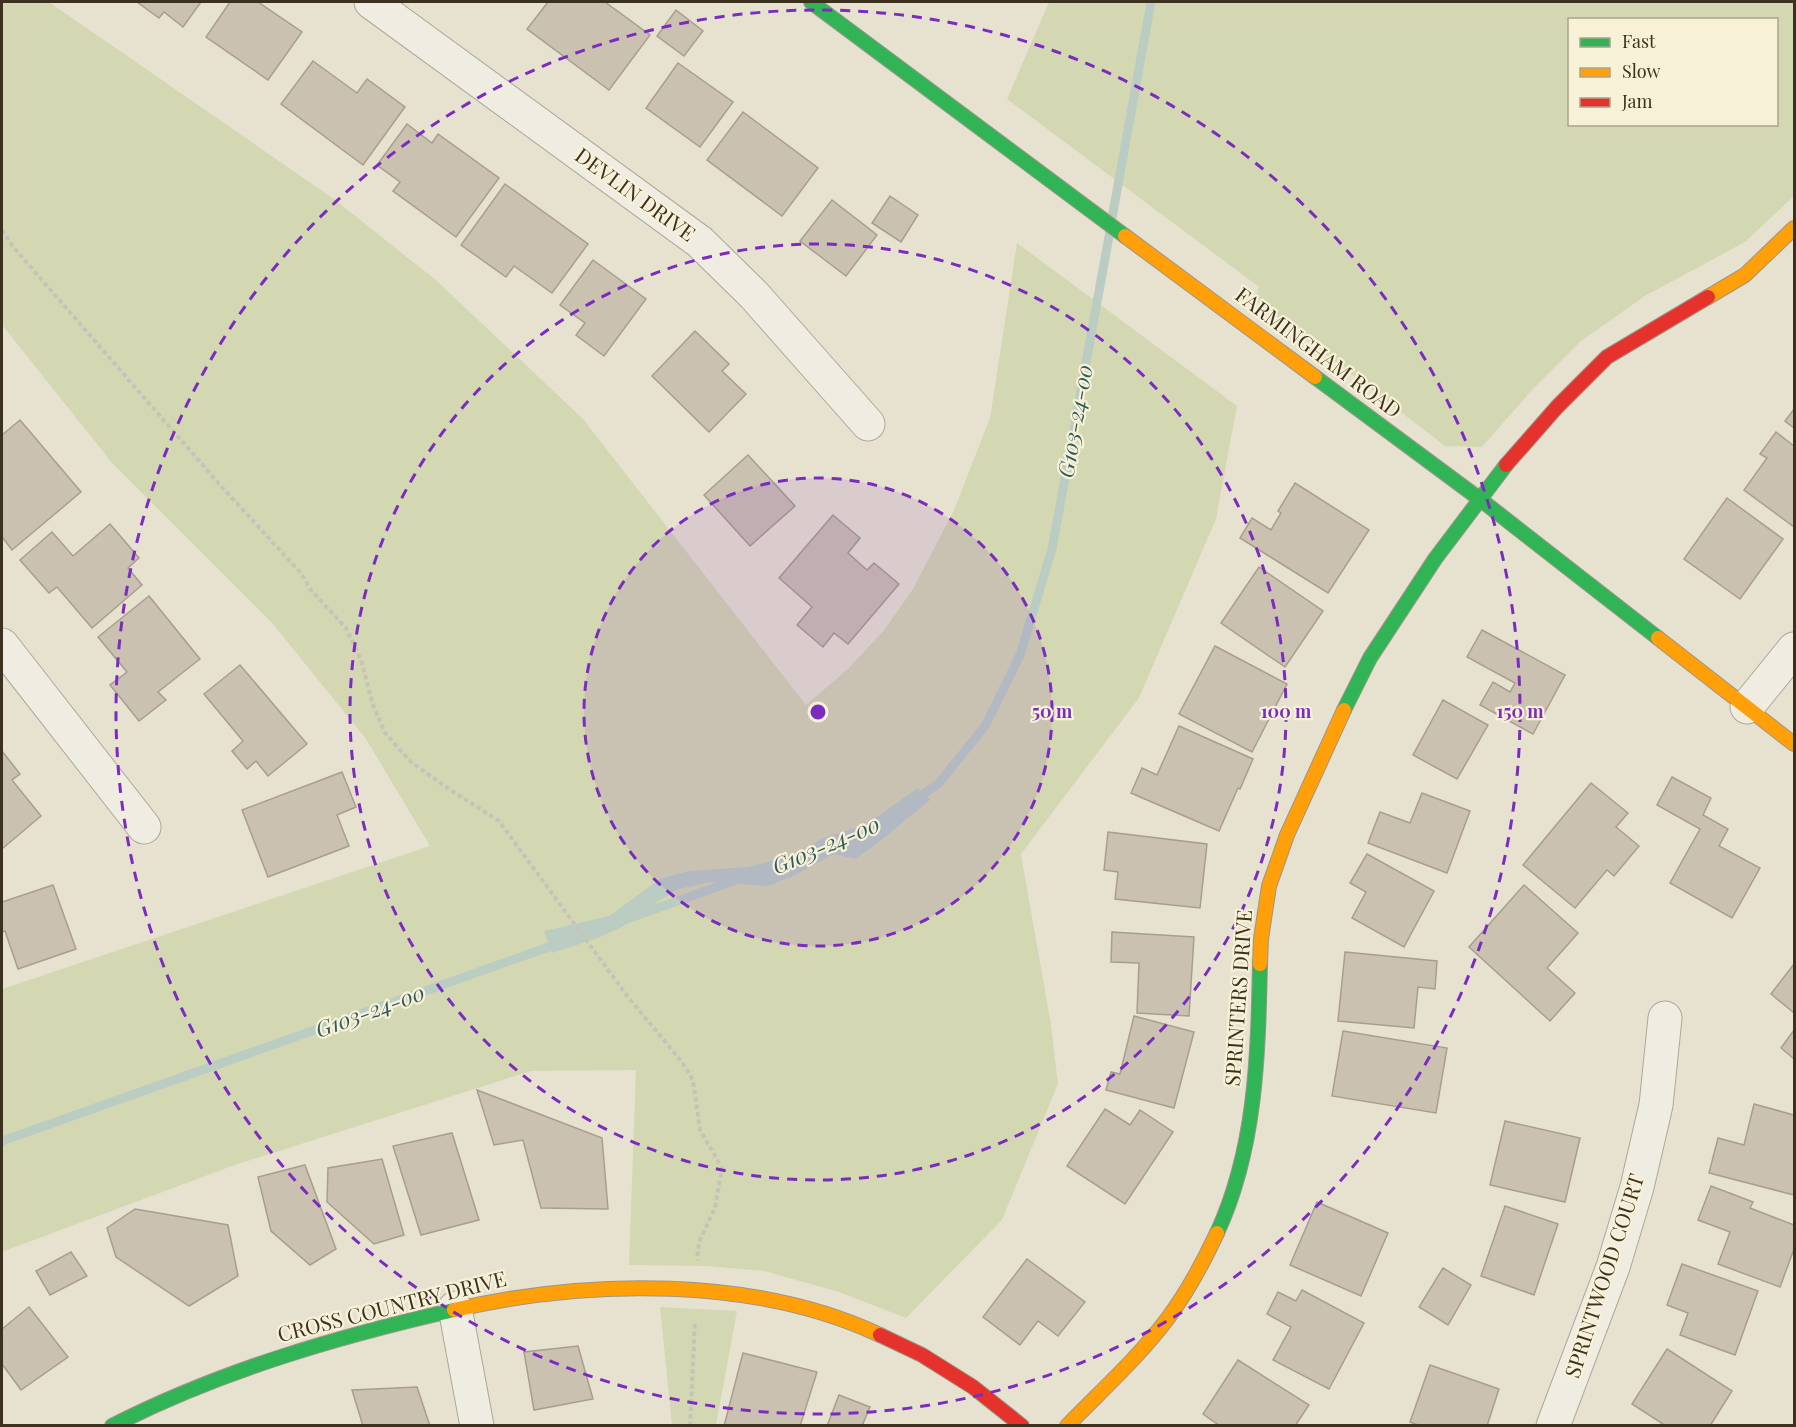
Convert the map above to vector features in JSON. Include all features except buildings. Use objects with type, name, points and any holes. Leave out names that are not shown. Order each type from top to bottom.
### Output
[{"type":"street","name":"DEVLIN DRIVE","points":[[371,2],[700,242],[754,295],[868,424]]},
{"type":"street","name":"FARMINGHAM ROAD","points":[[811,2],[1480,500],[1794,744]]},
{"type":"street","name":"SPRINTERS DRIVE","points":[[1067,1425],[1131,1361],[1168,1318],[1198,1271],[1226,1213],[1242,1160],[1253,1105],[1258,1046],[1261,939],[1269,886],[1287,835],[1370,658],[1435,559],[1509,463],[1557,407],[1607,357],[1745,275],[1794,228]]},
{"type":"street","points":[[2,645],[144,826]]},
{"type":"street","points":[[1747,707],[1794,649]]},
{"type":"street","name":"SPRINTWOOD COURT","points":[[1553,1425],[1613,1267],[1637,1187],[1656,1105],[1665,1018]]},
{"type":"street","name":"CROSS COUNTRY DRIVE","points":[[112,1425],[144,1408],[215,1378],[309,1347],[455,1308],[520,1296],[634,1287],[696,1290],[760,1298],[824,1313],[883,1334],[995,1401],[1022,1425]]},
{"type":"street","points":[[455,1308],[477,1425]]},
{"type":"path","points":[[2,230],[22,258],[220,485],[300,572],[312,590],[346,628],[361,660],[373,705],[386,733],[411,762],[446,788],[499,821],[627,997],[682,1062],[693,1080],[700,1130],[722,1168],[715,1208],[699,1242],[690,1425]]},
{"type":"green space","points":[[2,2],[49,2],[334,199],[437,281],[583,419],[806,705],[849,668],[885,629],[913,589],[954,510],[990,418],[1017,243],[1237,406],[1216,519],[1139,698],[1021,854],[1051,1025],[1058,1084],[1002,1220],[906,1318],[839,1292],[764,1271],[705,1266],[629,1265],[636,1070],[531,1071],[232,1166],[2,1252],[2,989],[430,846],[366,739],[272,623],[113,464],[2,325]]},
{"type":"green space","points":[[1049,2],[1794,2],[1794,196],[1745,242],[1645,296],[1581,341],[1534,388],[1482,447],[1445,446],[1254,299],[1259,287],[1007,99]]},
{"type":"green space","points":[[660,1307],[737,1311],[716,1425],[672,1425]]},
{"type":"water","points":[[918,788],[930,800],[855,859],[834,854],[793,876],[768,886],[710,882],[679,889],[622,927],[598,938],[552,953],[544,931],[609,916],[660,879],[689,871],[748,867],[794,855],[823,838],[865,825]]},
{"type":"waterway","name":"G103-24-00","points":[[1112,218],[1151,2]]},
{"type":"waterway","name":"G103-24-00","points":[[914,801],[938,784],[985,726],[1020,655],[1052,549],[1110,231]]},
{"type":"waterway","name":"G103-24-00","points":[[627,919],[739,879]]},
{"type":"waterway","name":"G103-24-00","points":[[2,1141],[560,943]]},
{"type":"traffic: fast","points":[[811,2],[1125,236]]},
{"type":"traffic: fast","points":[[1315,377],[1481,500],[1658,638]]},
{"type":"traffic: fast","points":[[1344,710],[1370,658],[1435,559],[1506,465]]},
{"type":"traffic: fast","points":[[1217,1233],[1230,1201],[1247,1135],[1256,1067],[1260,964]]},
{"type":"traffic: fast","points":[[112,1426],[194,1388],[279,1357],[454,1310]]},
{"type":"traffic: slow","points":[[1708,297],[1745,275],[1794,228]]},
{"type":"traffic: slow","points":[[1125,236],[1315,377]]},
{"type":"traffic: slow","points":[[1658,638],[1794,744]]},
{"type":"traffic: slow","points":[[1260,964],[1261,939],[1269,886],[1287,835],[1344,710]]},
{"type":"traffic: slow","points":[[1067,1426],[1132,1360],[1168,1318],[1195,1277],[1217,1233]]},
{"type":"traffic: slow","points":[[454,1310],[559,1293],[614,1289],[670,1289],[725,1293],[779,1302],[831,1316],[880,1335]]},
{"type":"traffic: jam","points":[[1506,465],[1557,407],[1607,357],[1708,297]]},
{"type":"traffic: jam","points":[[880,1335],[922,1355],[973,1387],[1022,1426]]}]
